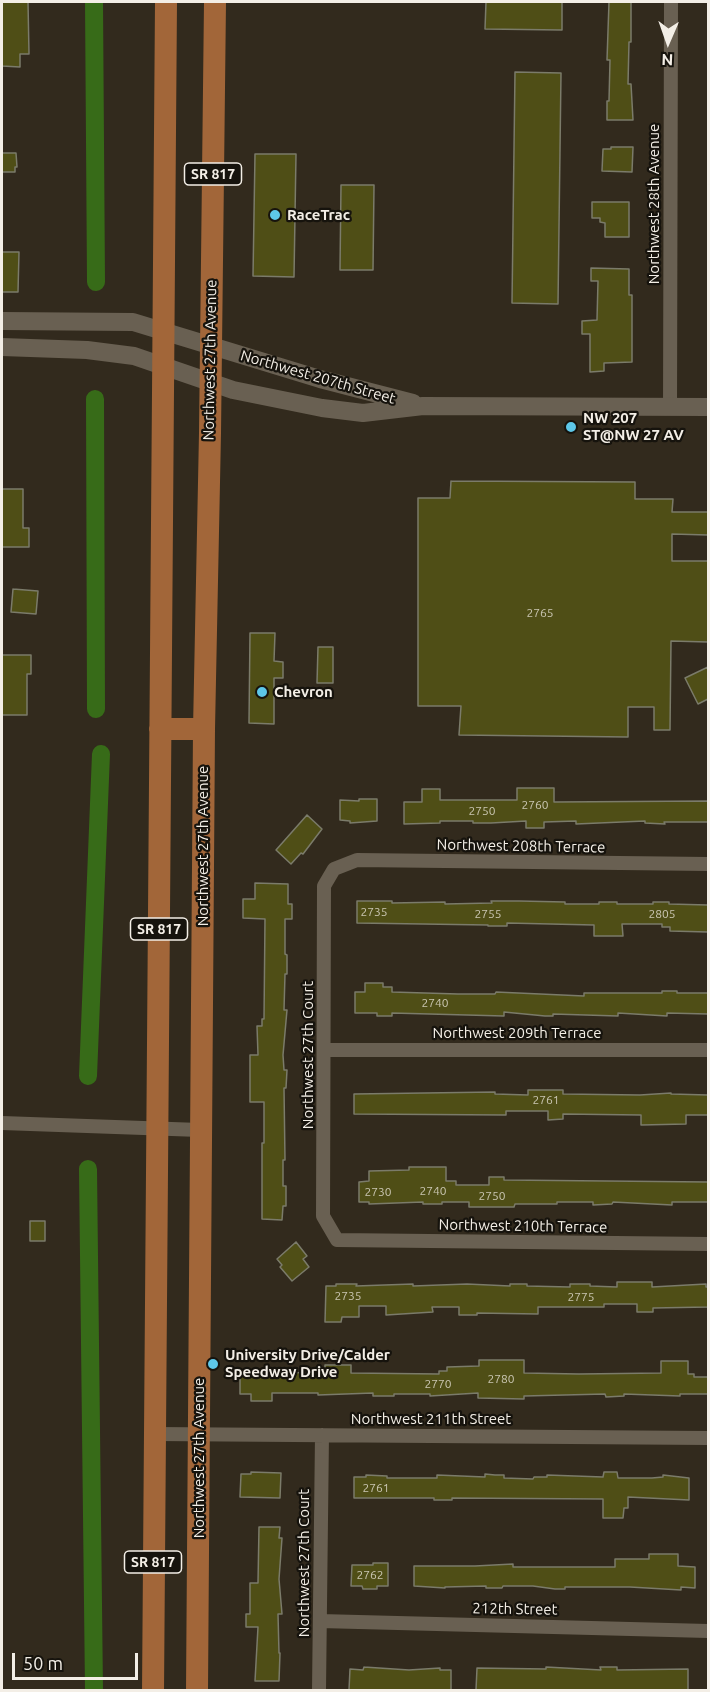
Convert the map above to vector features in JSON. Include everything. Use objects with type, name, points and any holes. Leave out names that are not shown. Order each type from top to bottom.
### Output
[{"type":"main road","name":"SR 817","points":[[153,1690],[166,2]]},
{"type":"main road","name":"Northwest 27th Avenue","points":[[197,1690],[204,729],[215,2]]},
{"type":"main road","points":[[159,729],[204,729]]},
{"type":"street","name":"Northwest 28th Avenue","points":[[670,407],[671,2]]},
{"type":"street","name":"Northwest 207th Street","points":[[2,321],[133,322],[320,379],[423,406]]},
{"type":"street","name":"Northwest 207th Street","points":[[2,347],[87,350],[134,356],[233,390],[322,408],[363,413],[423,406],[708,407]]},
{"type":"street","name":"Northwest 208th Terrace","points":[[334,869],[357,860],[708,864]]},
{"type":"street","name":"Northwest 27th Court","points":[[334,869],[324,886],[323,1216],[337,1240]]},
{"type":"street","name":"Northwest 209th Terrace","points":[[325,1050],[708,1050]]},
{"type":"street","points":[[2,1123],[200,1130]]},
{"type":"street","name":"Northwest 210th Terrace","points":[[337,1240],[708,1244]]},
{"type":"street","name":"Northwest 211th Street","points":[[154,1434],[708,1438]]},
{"type":"street","name":"Northwest 27th Court","points":[[320,1690],[322,1435]]},
{"type":"street","name":"212th Street","points":[[320,1621],[708,1631]]},
{"type":"building","points":[[2,2],[28,2],[29,54],[20,54],[20,67],[2,66]]},
{"type":"building","points":[[486,2],[562,2],[562,30],[485,29]]},
{"type":"building","points":[[609,2],[631,2],[628,84],[631,84],[633,120],[607,120],[610,60],[607,60]]},
{"type":"building","points":[[515,72],[561,73],[558,304],[512,303]]},
{"type":"building","points":[[611,147],[633,147],[632,172],[602,171],[603,149],[611,149]]},
{"type":"building","points":[[2,153],[16,153],[15,172],[2,172]]},
{"type":"building","name":"RaceTrac","points":[[255,154],[296,154],[294,277],[253,276]]},
{"type":"building","points":[[341,185],[374,185],[373,270],[340,270]]},
{"type":"building","points":[[592,202],[629,202],[629,237],[605,237],[605,223],[600,222],[600,218],[592,218]]},
{"type":"building","points":[[2,252],[19,252],[18,292],[2,292]]},
{"type":"building","points":[[591,268],[629,269],[629,295],[632,295],[632,362],[604,363],[604,371],[590,372],[590,334],[582,334],[582,321],[597,320],[598,281],[591,281]]},
{"type":"building","points":[[451,481],[635,482],[635,499],[673,499],[672,512],[708,512],[708,535],[672,534],[672,561],[708,561],[708,642],[671,641],[670,730],[654,730],[654,707],[628,707],[628,737],[459,735],[461,706],[418,706],[418,498],[450,498]]},
{"type":"building","points":[[2,489],[23,489],[23,528],[29,528],[29,547],[2,547]]},
{"type":"building","points":[[13,589],[38,591],[36,614],[11,612]]},
{"type":"building","name":"Chevron","points":[[250,633],[275,633],[274,661],[283,662],[283,678],[274,678],[274,724],[249,723]]},
{"type":"building","points":[[318,647],[333,647],[333,683],[317,683]]},
{"type":"building","points":[[2,655],[31,655],[31,674],[27,674],[27,715],[2,715]]},
{"type":"building","points":[[708,667],[708,699],[698,704],[685,678]]},
{"type":"building","points":[[517,788],[554,788],[554,802],[708,801],[708,822],[664,822],[665,824],[645,823],[645,821],[576,824],[576,821],[544,822],[544,828],[526,828],[526,821],[473,823],[473,821],[440,821],[440,823],[404,824],[404,802],[422,802],[422,789],[440,789],[440,800],[517,800]]},
{"type":"building","points":[[359,799],[377,799],[377,821],[350,823],[350,821],[340,820],[340,800],[359,801]]},
{"type":"building","points":[[307,815],[322,829],[303,854],[301,853],[291,864],[276,850]]},
{"type":"building","points":[[255,883],[288,884],[288,904],[292,904],[292,919],[285,919],[287,974],[285,974],[284,1010],[287,1010],[283,1055],[284,1070],[287,1070],[286,1088],[284,1088],[283,1186],[286,1186],[286,1206],[283,1206],[282,1220],[262,1219],[264,1102],[250,1102],[250,1055],[258,1055],[257,1026],[262,1026],[262,1019],[264,1019],[265,919],[243,918],[243,899],[255,899]]},
{"type":"building","points":[[357,901],[445,902],[445,904],[492,903],[491,901],[565,902],[565,904],[669,902],[669,904],[708,905],[708,932],[670,931],[670,927],[662,927],[662,924],[622,924],[623,936],[594,936],[594,925],[507,923],[507,926],[488,926],[357,923]]},
{"type":"building","points":[[365,983],[383,983],[383,987],[392,987],[392,992],[458,994],[495,994],[496,992],[584,996],[584,993],[662,993],[662,991],[708,993],[708,1014],[667,1013],[667,1016],[618,1013],[618,1016],[553,1014],[553,1016],[545,1016],[504,1012],[504,1016],[392,1013],[392,1016],[377,1016],[377,1013],[355,1013],[355,992],[365,992]]},
{"type":"building","points":[[528,1090],[563,1090],[563,1094],[708,1095],[708,1115],[686,1115],[686,1124],[641,1125],[641,1115],[563,1114],[563,1119],[548,1120],[548,1111],[506,1111],[506,1115],[354,1114],[354,1094],[495,1092],[495,1094],[528,1095]]},
{"type":"building","points":[[409,1167],[446,1167],[446,1181],[456,1181],[456,1185],[489,1185],[489,1177],[504,1177],[504,1180],[708,1182],[708,1202],[672,1202],[672,1205],[613,1202],[612,1204],[593,1205],[593,1202],[557,1202],[557,1204],[515,1204],[514,1207],[469,1207],[469,1202],[369,1204],[369,1202],[359,1202],[359,1182],[369,1181],[369,1171],[409,1170]]},
{"type":"building","points":[[30,1221],[45,1221],[45,1241],[30,1241]]},
{"type":"building","points":[[296,1242],[307,1256],[303,1259],[309,1267],[292,1281],[280,1267],[282,1265],[277,1259]]},
{"type":"building","points":[[617,1282],[652,1282],[652,1287],[706,1284],[708,1307],[653,1308],[653,1312],[637,1312],[637,1304],[604,1304],[604,1307],[538,1307],[538,1314],[459,1315],[459,1307],[432,1307],[433,1312],[386,1315],[386,1306],[359,1306],[359,1317],[342,1317],[341,1322],[325,1322],[326,1286],[336,1286],[336,1284],[510,1286],[510,1284],[527,1284],[527,1286],[570,1287],[570,1284],[590,1284],[590,1286],[617,1287]]},
{"type":"building","points":[[479,1360],[524,1360],[524,1373],[579,1374],[661,1373],[661,1361],[688,1361],[688,1374],[694,1374],[694,1377],[708,1377],[708,1394],[680,1394],[680,1396],[624,1394],[624,1396],[606,1397],[605,1394],[524,1396],[524,1399],[478,1398],[478,1393],[373,1396],[373,1393],[318,1395],[318,1393],[272,1393],[272,1401],[251,1401],[251,1394],[240,1394],[240,1372],[325,1373],[325,1365],[351,1365],[351,1373],[439,1374],[439,1371],[447,1371],[447,1367],[479,1366]]},
{"type":"building","points":[[251,1472],[281,1473],[280,1498],[240,1497],[241,1474],[251,1474]]},
{"type":"building","points":[[604,1472],[617,1472],[618,1478],[652,1478],[663,1477],[663,1475],[689,1478],[689,1500],[628,1497],[628,1508],[624,1508],[623,1518],[603,1518],[603,1499],[354,1498],[354,1477],[366,1477],[366,1475],[387,1476],[387,1478],[437,1478],[437,1475],[485,1477],[485,1474],[504,1475],[504,1478],[533,1479],[534,1477],[547,1477],[547,1475],[603,1477]]},
{"type":"building","points":[[259,1527],[280,1527],[279,1538],[282,1538],[279,1579],[282,1614],[278,1614],[279,1681],[255,1681],[258,1627],[246,1627],[246,1614],[250,1614],[250,1583],[258,1583]]},
{"type":"building","points":[[649,1554],[678,1554],[678,1566],[695,1567],[695,1588],[681,1587],[681,1590],[630,1587],[555,1589],[533,1586],[445,1588],[414,1586],[414,1566],[513,1564],[513,1567],[615,1567],[615,1559],[649,1559]]},
{"type":"building","points":[[373,1563],[388,1563],[388,1586],[363,1589],[362,1586],[351,1586],[352,1565],[373,1565]]},
{"type":"building","points":[[364,1667],[451,1670],[451,1690],[349,1690],[350,1669],[363,1670]]},
{"type":"building","points":[[546,1667],[601,1670],[600,1667],[617,1667],[617,1670],[688,1669],[688,1690],[476,1690],[477,1668],[546,1669]]},
{"type":"waterway","points":[[94,2],[96,282]]},
{"type":"waterway","points":[[95,399],[96,709]]},
{"type":"waterway","points":[[88,1076],[101,754]]},
{"type":"waterway","points":[[88,1169],[94,1690]]},
{"type":"place","name":"RaceTrac","points":[[275,215]]},
{"type":"place","name":"NW 207 ST@NW 27 AV","points":[[571,427]]},
{"type":"place","name":"Chevron","points":[[262,692]]},
{"type":"place","name":"University Drive/Calder Speedway Drive","points":[[213,1364]]}]
